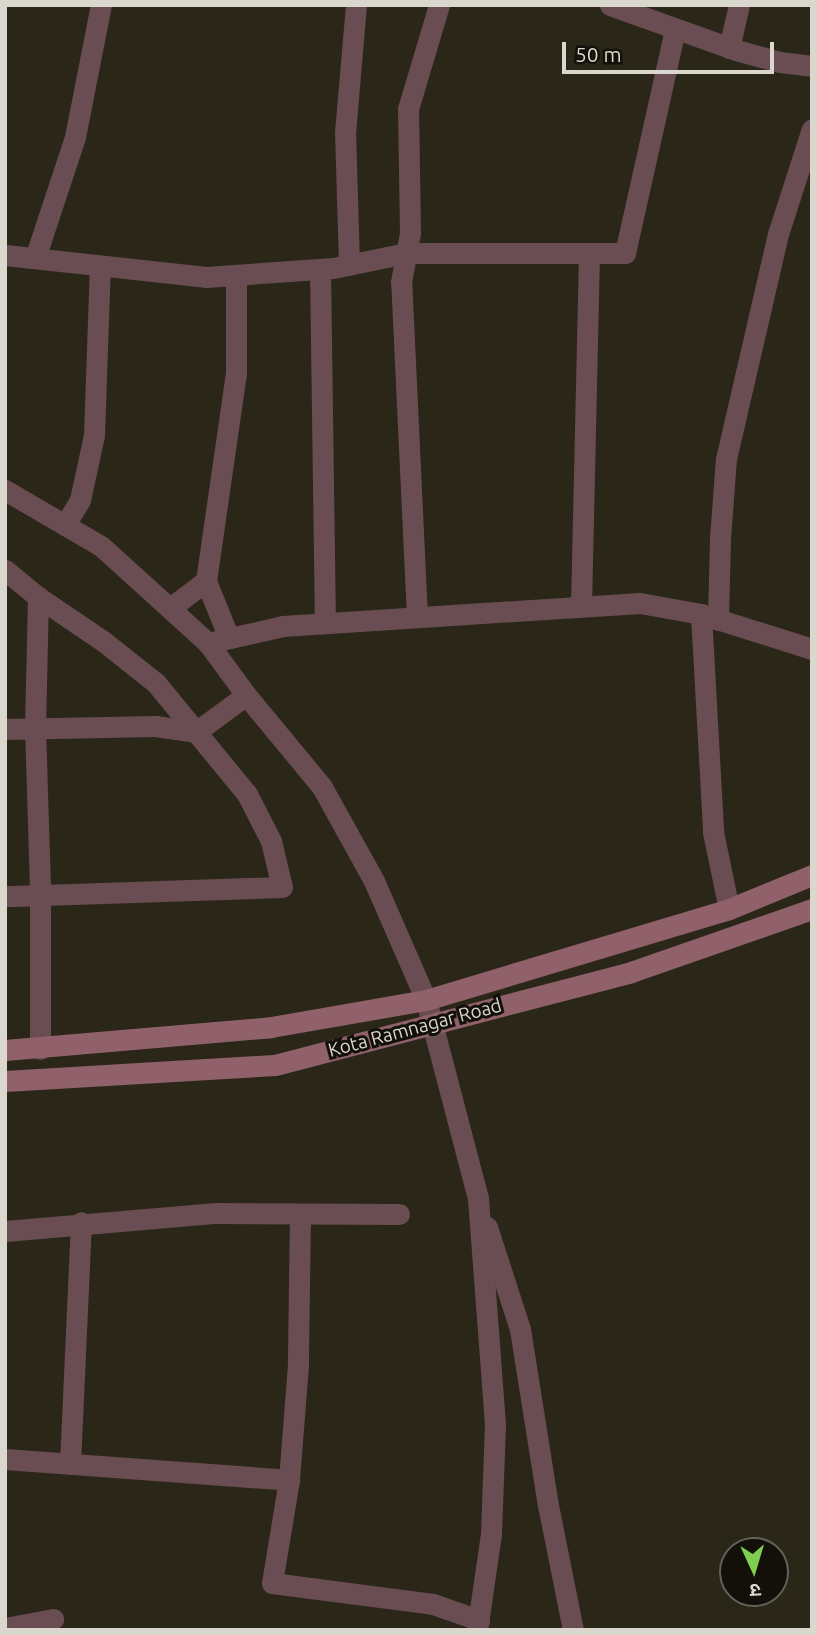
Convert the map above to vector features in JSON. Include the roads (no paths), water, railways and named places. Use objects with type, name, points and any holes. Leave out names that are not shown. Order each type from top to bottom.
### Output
[{"type":"street","points":[[35,258],[75,137],[101,5]]},
{"type":"street","points":[[349,265],[345,133],[356,5]]},
{"type":"street","points":[[417,617],[401,282],[410,233],[408,109],[439,5]]},
{"type":"street","points":[[610,5],[729,48],[780,62],[812,66]]},
{"type":"street","points":[[729,48],[739,5]]},
{"type":"street","points":[[5,255],[206,277],[320,269],[406,253],[625,253],[675,29]]},
{"type":"street","points":[[729,909],[713,832],[710,617],[726,459],[778,234],[812,129]]},
{"type":"street","points":[[581,606],[589,253]]},
{"type":"street","points":[[65,525],[80,500],[94,435],[100,265]]},
{"type":"street","points":[[320,269],[325,623]]},
{"type":"street","points":[[236,275],[236,374],[206,581],[218,640],[246,695],[322,787],[373,881],[426,1000],[478,1198],[520,1329],[548,1505],[573,1630]]},
{"type":"street","points":[[5,490],[101,546],[170,608],[218,640],[283,626],[640,603],[710,617],[812,649]]},
{"type":"street","points":[[5,569],[37,597],[103,641],[156,683],[247,794],[271,841],[282,887],[5,896]]},
{"type":"street","points":[[170,608],[206,581]]},
{"type":"street","points":[[37,597],[35,728],[40,1049]]},
{"type":"street","points":[[5,729],[155,726],[196,732],[246,695]]},
{"type":"street","points":[[5,1049],[40,1049],[271,1027],[426,1000],[729,909],[812,876]]},
{"type":"street","name":"Kota Ramnagar Road","points":[[5,1081],[275,1065],[631,972],[812,909]]},
{"type":"street","points":[[300,1214],[298,1365],[289,1480],[272,1583],[433,1604],[478,1625],[491,1534],[495,1424],[478,1198]]},
{"type":"street","points":[[5,1231],[81,1222],[216,1213],[400,1214]]},
{"type":"street","points":[[70,1464],[81,1222]]},
{"type":"street","points":[[5,1459],[289,1480]]},
{"type":"street","points":[[5,1628],[53,1619]]}]
